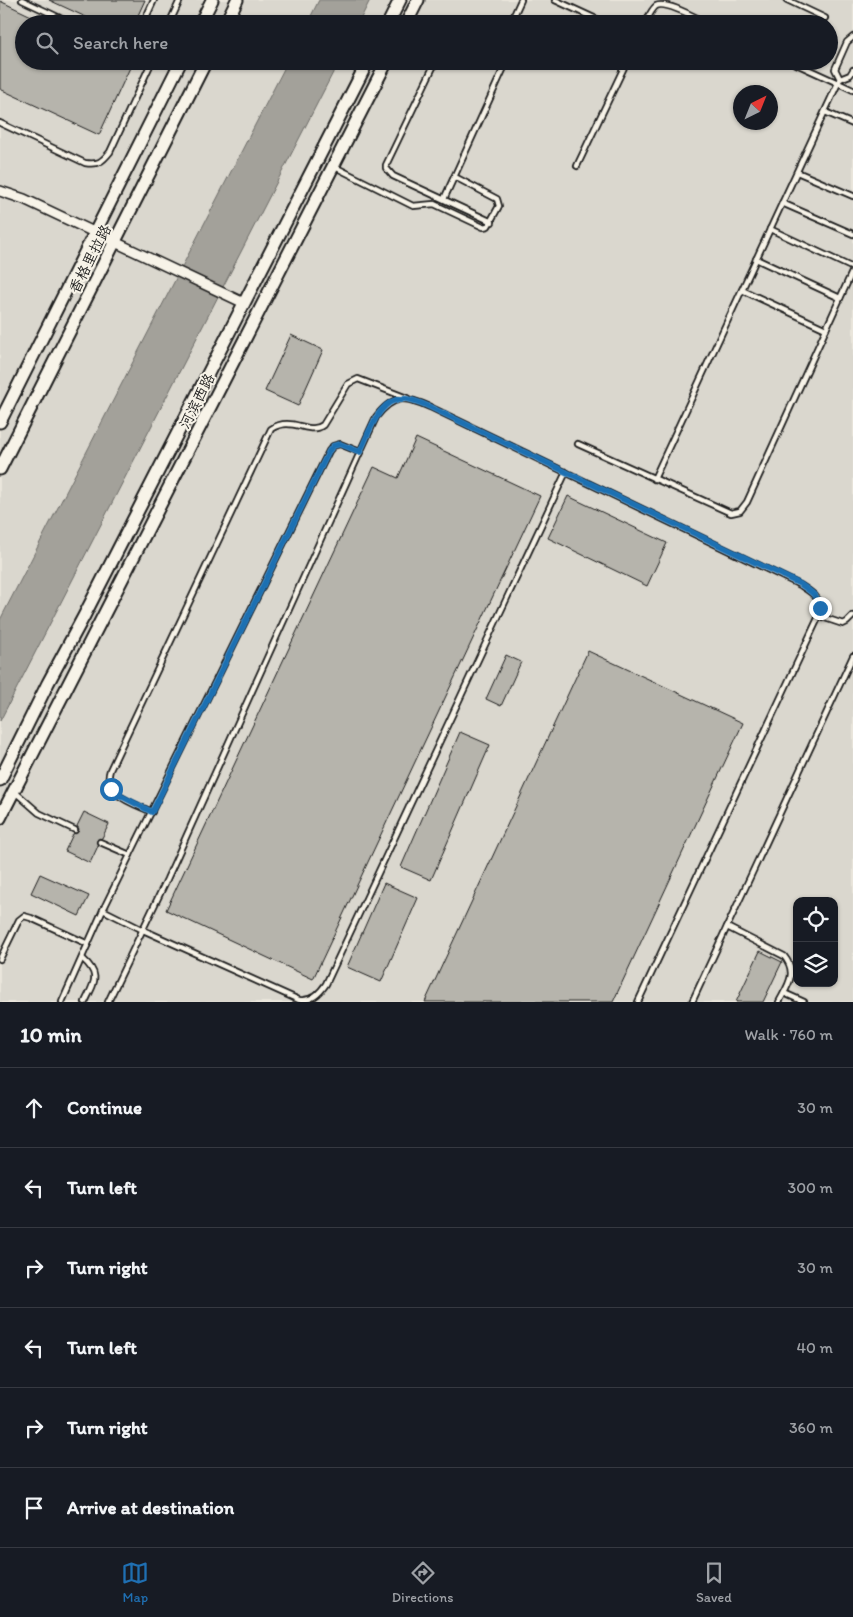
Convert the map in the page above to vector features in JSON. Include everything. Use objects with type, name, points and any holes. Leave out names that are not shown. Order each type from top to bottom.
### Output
[{"type":"street","points":[[204,15],[212,0]]},
{"type":"street","points":[[230,15],[237,0]]},
{"type":"street","points":[[392,15],[400,0]]},
{"type":"street","points":[[410,15],[418,0]]},
{"type":"street","name":"香格里拉路","points":[[0,422],[176,70]]},
{"type":"street","name":"香格里拉路","points":[[0,470],[202,70]]},
{"type":"street","points":[[14,791],[0,782],[48,683],[363,70]]},
{"type":"street","name":"河滨西路","points":[[0,818],[382,70]]},
{"type":"street","points":[[0,191],[24,199],[244,303]]},
{"type":"lane","points":[[22,0],[54,15]]},
{"type":"lane","points":[[147,15],[154,0]]},
{"type":"lane","points":[[173,15],[180,0]]},
{"type":"lane","points":[[514,15],[521,0]]},
{"type":"lane","points":[[556,0],[588,15]]},
{"type":"lane","points":[[787,0],[819,15]]},
{"type":"lane","points":[[650,15],[656,6],[669,5],[690,15]]},
{"type":"lane","points":[[838,62],[847,42],[853,38]]},
{"type":"lane","points":[[0,123],[85,163],[95,165],[103,161],[110,152],[148,70]]},
{"type":"lane","points":[[432,70],[386,168],[393,176],[492,222]]},
{"type":"lane","points":[[444,199],[503,70]]},
{"type":"lane","points":[[577,166],[623,70]]},
{"type":"lane","points":[[812,70],[839,81],[853,90]]},
{"type":"lane","points":[[835,70],[839,81]]},
{"type":"lane","points":[[654,479],[839,81],[850,75],[853,70]]},
{"type":"lane","points":[[825,112],[853,124]]},
{"type":"lane","points":[[334,166],[413,206],[434,204],[483,227],[488,226],[492,222],[499,206],[497,199],[455,176]]},
{"type":"lane","points":[[797,172],[853,196]]},
{"type":"lane","points":[[782,203],[853,234]]},
{"type":"lane","points":[[578,444],[731,513],[740,511],[747,502],[853,269],[770,229]]},
{"type":"lane","points":[[756,259],[840,298]]},
{"type":"lane","points":[[742,290],[826,329]]},
{"type":"lane","points":[[152,812],[117,794],[111,789],[108,777],[264,442],[271,429],[277,425],[286,423],[320,428],[348,384],[358,378],[430,407],[800,584],[820,602],[819,616],[638,1002]]},
{"type":"lane","points":[[108,1002],[143,930],[376,417],[391,401],[408,399]]},
{"type":"lane","points":[[62,1002],[103,910],[329,451],[333,446],[340,444],[360,452]]},
{"type":"lane","points":[[103,910],[299,1000],[308,1000],[321,991],[566,472]]},
{"type":"lane","points":[[819,616],[843,624],[853,616]]},
{"type":"lane","points":[[692,1002],[853,656]]},
{"type":"lane","points":[[14,791],[39,813],[75,830]]},
{"type":"lane","points":[[100,842],[130,856]]},
{"type":"lane","points":[[0,959],[19,920],[24,916],[88,944]]},
{"type":"lane","points":[[727,927],[784,956],[792,967],[790,982],[779,1002]]},
{"type":"lane","points":[[82,958],[91,966],[95,973],[95,979],[85,1002]]},
{"type":"lane","points":[[784,993],[804,1002]]},
{"type":"shaded area","points":[[0,0],[853,0],[853,1002],[0,1002]]},
{"type":"shaded area","points":[[319,0],[370,0],[362,15],[312,15]]},
{"type":"shaded area","points":[[283,70],[334,70],[0,721],[0,620]]},
{"type":"building","points":[[49,0],[145,0],[138,15],[82,15]]},
{"type":"building","points":[[0,1],[29,15],[15,15],[15,70],[129,70],[99,135],[0,89]]},
{"type":"building","points":[[291,335],[323,350],[298,406],[265,391]]},
{"type":"building","points":[[416,438],[540,496],[313,979],[166,910],[374,467],[398,478]]},
{"type":"building","points":[[568,496],[667,543],[647,586],[548,538]]},
{"type":"building","points":[[588,651],[743,723],[613,1002],[425,1002]]},
{"type":"building","points":[[506,655],[521,662],[501,706],[486,699]]},
{"type":"building","points":[[460,732],[490,745],[431,880],[401,867]]},
{"type":"building","points":[[84,812],[109,824],[102,838],[97,840],[98,846],[90,863],[65,851],[73,834],[78,832],[77,826]]},
{"type":"building","points":[[40,874],[89,896],[79,916],[31,893]]},
{"type":"building","points":[[384,883],[418,898],[381,982],[347,967]]},
{"type":"building","points":[[760,951],[782,962],[763,1002],[736,1002]]},
{"type":"route","points":[[111,789],[152,812],[329,451],[336,444],[340,444],[360,452],[376,417],[391,401],[408,399],[430,407],[800,584],[816,597],[820,602],[820,608]]}]
